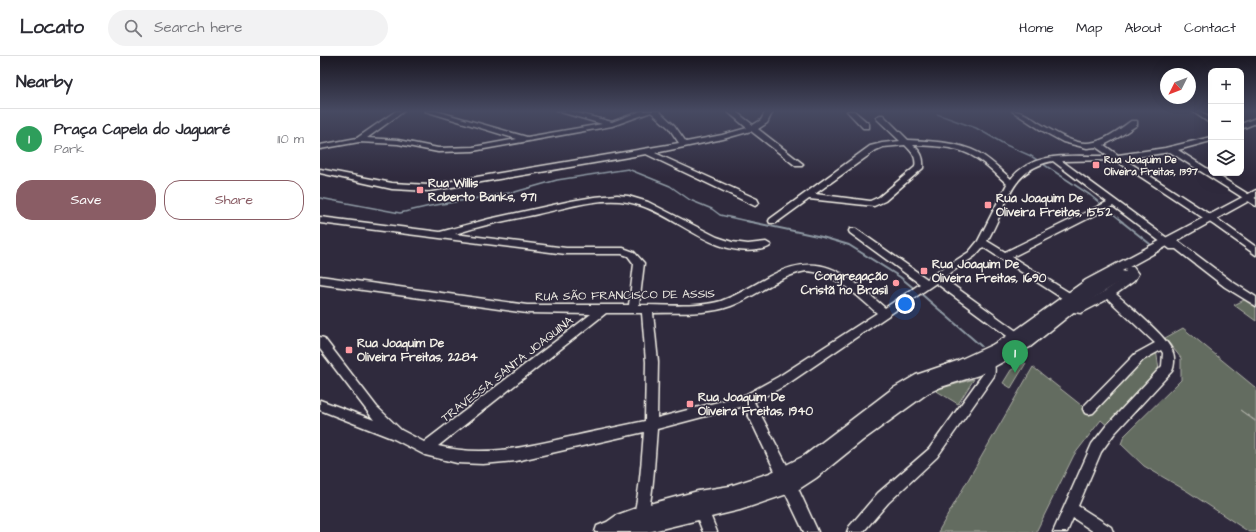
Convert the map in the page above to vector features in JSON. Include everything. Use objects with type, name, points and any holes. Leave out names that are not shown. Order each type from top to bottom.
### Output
[{"type":"main road","points":[[1072,303],[1090,283],[1172,243],[1254,199]]},
{"type":"main road","points":[[608,530],[623,529],[699,505],[740,502],[787,479],[811,473],[858,435],[924,389],[938,382],[974,371],[987,359],[1021,340],[1072,303],[1130,270],[1172,243]]},
{"type":"street","points":[[359,140],[369,133]]},
{"type":"street","points":[[505,133],[528,140]]},
{"type":"street","points":[[320,147],[359,140],[398,142],[438,150],[473,149],[564,133]]},
{"type":"street","points":[[678,133],[684,145]]},
{"type":"street","points":[[320,171],[392,186],[429,188],[647,152],[738,133]]},
{"type":"street","points":[[761,133],[799,164]]},
{"type":"street","points":[[807,196],[867,204],[877,202],[919,168],[920,161],[917,153],[896,133]]},
{"type":"street","points":[[1054,133],[1075,145],[1083,146],[1098,145],[1117,133]]},
{"type":"street","points":[[320,405],[397,434],[425,449],[457,457],[483,458],[516,455],[651,425],[746,400],[782,382],[972,254],[982,242],[1011,184],[1023,170],[1035,163],[1052,160],[1118,158],[1170,149],[1208,140]]},
{"type":"street","points":[[772,221],[873,148],[890,143],[944,145],[969,151],[983,159],[1011,184]]},
{"type":"street","points":[[1098,145],[1214,221],[1256,252]]},
{"type":"street","points":[[1170,149],[1254,199]]},
{"type":"street","points":[[647,152],[754,200],[755,203]]},
{"type":"street","points":[[1052,160],[1111,204],[1172,243],[1228,284],[1256,302]]},
{"type":"street","points":[[439,235],[484,222],[586,201],[610,198],[643,202],[729,245],[748,249],[766,245]]},
{"type":"street","points":[[1006,256],[1111,204]]},
{"type":"street","points":[[320,220],[566,251],[623,251],[635,258],[640,266],[634,308]]},
{"type":"street","points":[[853,231],[924,286]]},
{"type":"street","points":[[982,242],[1006,256],[1081,309],[1109,294],[1132,278],[1133,274],[1130,270]]},
{"type":"street","name":"RUA SÃO FRANCISCO DE ASSIS","points":[[320,280],[528,309],[709,308],[721,306],[792,270],[810,267],[831,272],[851,285],[884,313]]},
{"type":"street","points":[[936,278],[1021,340]]},
{"type":"street","points":[[1060,532],[1096,448],[1110,430],[1168,368],[1168,353],[1164,344],[1109,294]]},
{"type":"street","points":[[639,524],[646,491],[651,425],[652,362],[647,308]]},
{"type":"street","name":"TRAVESSA SANTA JOAQUINA","points":[[425,449],[604,309]]},
{"type":"street","points":[[320,341],[373,411],[397,434]]},
{"type":"street","points":[[1089,408],[1139,357],[1164,344]]},
{"type":"street","points":[[854,532],[883,498],[933,453],[988,376],[990,370],[987,359]]},
{"type":"street","points":[[746,400],[787,479],[811,532]]},
{"type":"street","points":[[699,505],[710,532]]},
{"type":"street","points":[[1071,509],[1106,532]]},
{"type":"green space","points":[[1246,299],[1256,305],[1256,321],[1234,305]]},
{"type":"green space","points":[[1183,328],[1256,388],[1256,421],[1240,410],[1256,422],[1256,532],[1249,532],[1187,491],[1144,466],[1121,444],[1124,436],[1181,380],[1181,358],[1165,338]]},
{"type":"green space","points":[[1156,349],[1159,370],[1110,428],[1101,420],[1074,455],[1036,532],[938,532],[1033,367],[1091,413],[1141,358]]},
{"type":"green space","points":[[1026,363],[1011,388],[1003,383],[1011,370]]},
{"type":"green space","points":[[974,379],[958,404],[935,390]]},
{"type":"waterway","points":[[985,133],[1006,145],[1031,156],[1090,195],[1123,222]]},
{"type":"waterway","points":[[320,198],[400,213],[430,206],[515,192],[557,180],[628,169],[670,186],[690,200],[712,209],[720,215],[751,222]]},
{"type":"waterway","points":[[746,221],[822,237],[849,245],[900,277],[916,290]]},
{"type":"waterway","points":[[1121,221],[1150,244]]},
{"type":"waterway","points":[[919,292],[981,346]]},
{"type":"place","name":"Rua Joaquim De Oliveira Freitas, 1397","points":[[1096,165]]},
{"type":"place","name":"Rua Willis Roberto Banks, 971","points":[[420,190]]},
{"type":"place","name":"Rua Joaquim De Oliveira Freitas, 1552","points":[[988,205]]},
{"type":"place","name":"Rua Joaquim De Oliveira Freitas, 1690","points":[[924,271]]},
{"type":"place","name":"Congregação Cristã no Brasil","points":[[896,283]]},
{"type":"place","name":"Rua Joaquim De Oliveira Freitas, 2284","points":[[349,350]]},
{"type":"place","name":"Praça Capela do Jaguaré","points":[[1015,373]]},
{"type":"place","name":"Rua Joaquim De Oliveira Freitas, 1940","points":[[690,404]]}]
